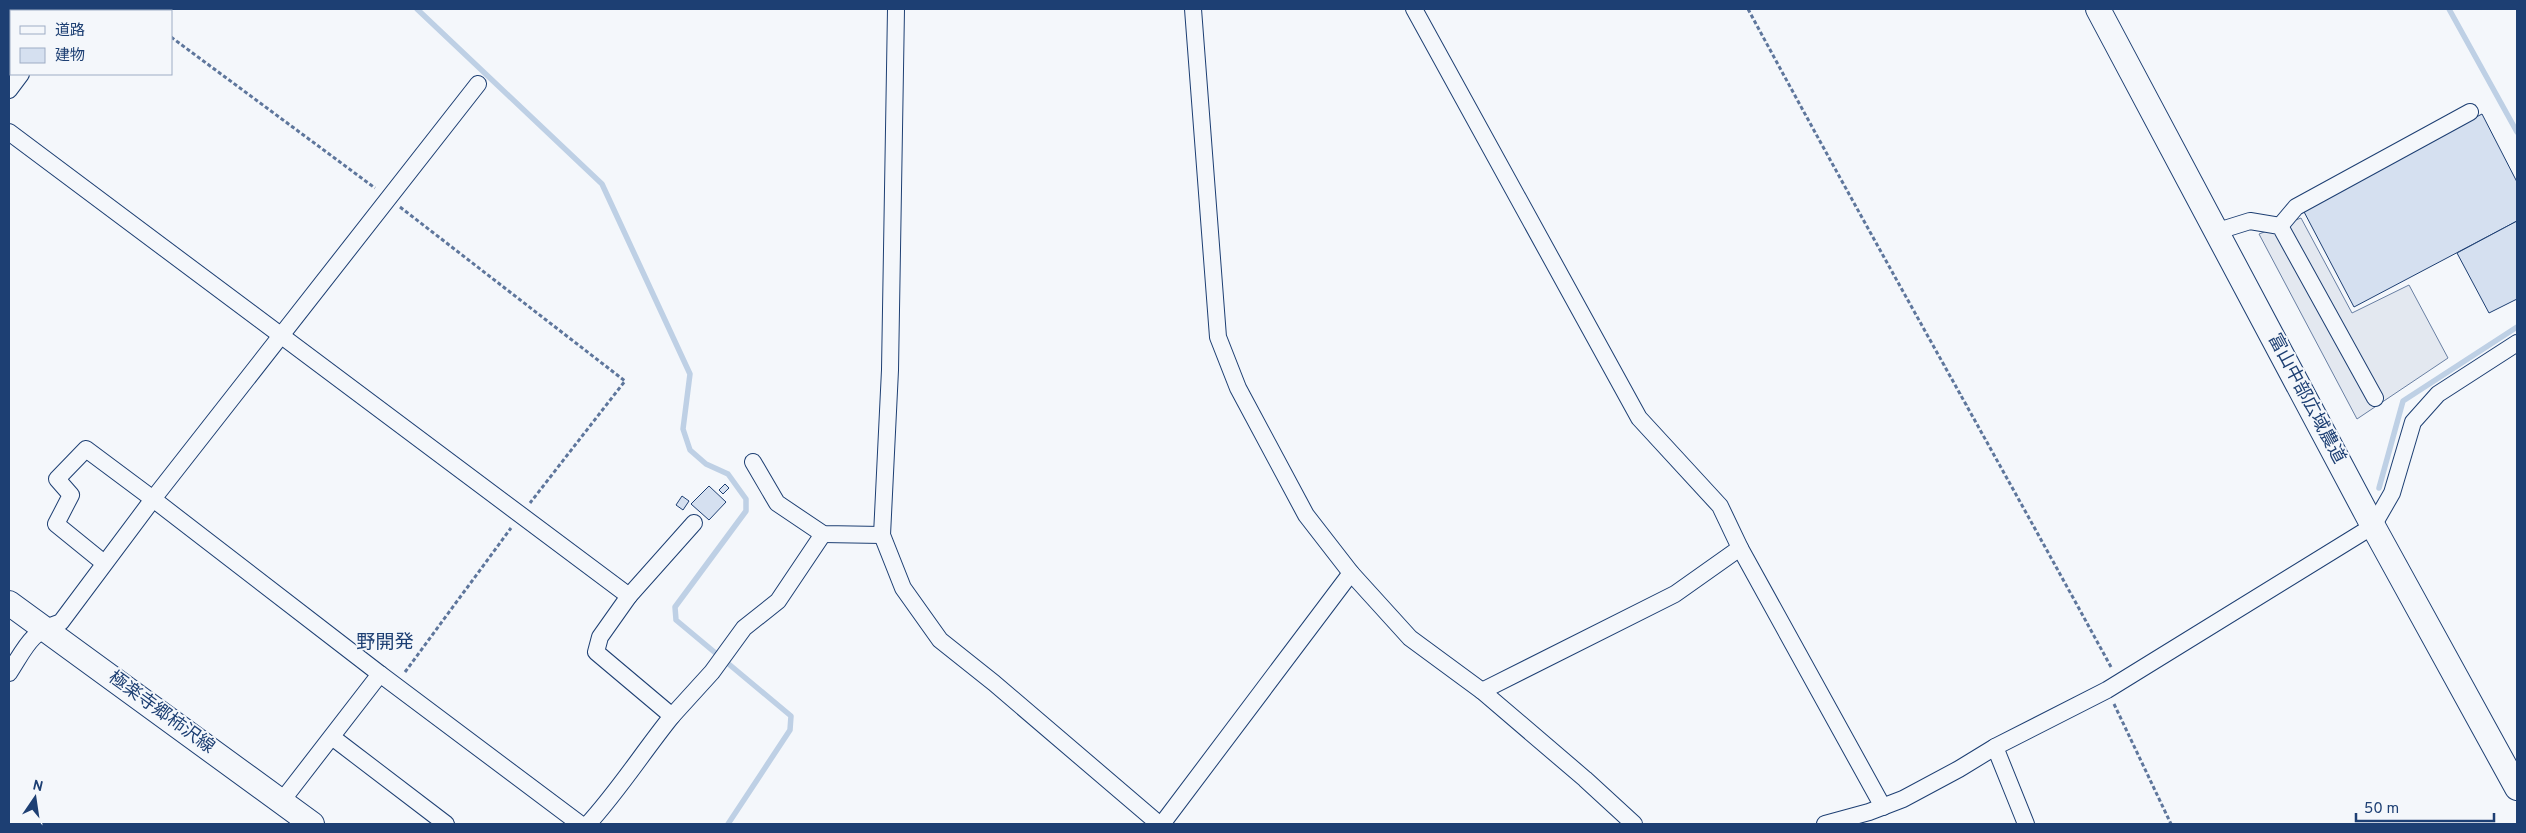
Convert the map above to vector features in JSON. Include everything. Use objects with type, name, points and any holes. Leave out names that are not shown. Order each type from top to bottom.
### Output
[{"type":"street","points":[[896,9],[890,370],[882,535],[903,588],[940,640],[994,683],[1160,824],[1351,573]]},
{"type":"street","points":[[1193,9],[1218,337],[1238,388],[1306,515],[1351,573],[1410,638],[1482,691],[1586,778],[1634,824]]},
{"type":"street","points":[[1414,9],[1639,418],[1720,506],[1740,548],[1882,806]]},
{"type":"street","name":"富山中部広域農道","points":[[2098,9],[2218,231],[2373,526],[2517,788]]},
{"type":"street","points":[[9,90],[20,75]]},
{"type":"street","points":[[9,673],[32,638],[43,628],[61,622],[153,498],[478,84]]},
{"type":"street","points":[[2280,226],[2296,207],[2470,112]]},
{"type":"street","points":[[9,132],[629,596]]},
{"type":"street","points":[[2218,231],[2250,221],[2280,226]]},
{"type":"street","points":[[2280,226],[2375,398]]},
{"type":"street","points":[[1825,824],[1882,806],[1951,773],[1995,747],[2113,686],[2373,526],[2392,493],[2413,422],[2438,394],[2517,343]]},
{"type":"street","points":[[104,563],[56,524],[71,495],[57,480],[86,449],[580,824]]},
{"type":"street","points":[[753,462],[777,503],[822,534],[882,535]]},
{"type":"street","points":[[672,716],[596,652],[600,637],[629,596],[694,523]]},
{"type":"street","points":[[588,824],[612,797],[637,759],[672,716],[712,672],[744,628],[778,601],[822,534]]},
{"type":"street","points":[[1482,691],[1675,594],[1740,548]]},
{"type":"street","name":"極楽寺郷柿沢線","points":[[9,603],[312,824]]},
{"type":"street","points":[[281,802],[380,674]]},
{"type":"street","points":[[332,737],[446,824]]},
{"type":"street","points":[[1995,747],[2026,824]]},
{"type":"path","points":[[1748,9],[1848,194],[1980,427],[2113,686],[2171,824]]},
{"type":"path","points":[[172,38],[389,198],[625,381],[520,515],[395,685]]},
{"type":"shaded area","points":[[2301,218],[2352,313],[2409,285],[2448,358],[2357,419],[2259,234]]},
{"type":"building","points":[[2482,114],[2517,182],[2517,221],[2354,307],[2302,208]]},
{"type":"building","points":[[2517,221],[2517,299],[2489,313],[2457,253]]},
{"type":"building","points":[[725,484],[729,488],[723,494],[719,490]]},
{"type":"building","points":[[709,486],[726,502],[709,520],[691,504]]},
{"type":"building","points":[[682,496],[689,501],[683,510],[676,505]]},
{"type":"waterway","points":[[417,9],[602,184],[690,374],[683,429],[690,450],[706,464],[728,474],[746,499],[746,511],[675,607],[676,620],[791,716],[790,730],[728,824]]},
{"type":"waterway","points":[[2449,9],[2517,132]]},
{"type":"waterway","points":[[2379,488],[2403,401],[2517,327]]},
{"type":"district","name":"野開発","points":[[385,643]]}]
